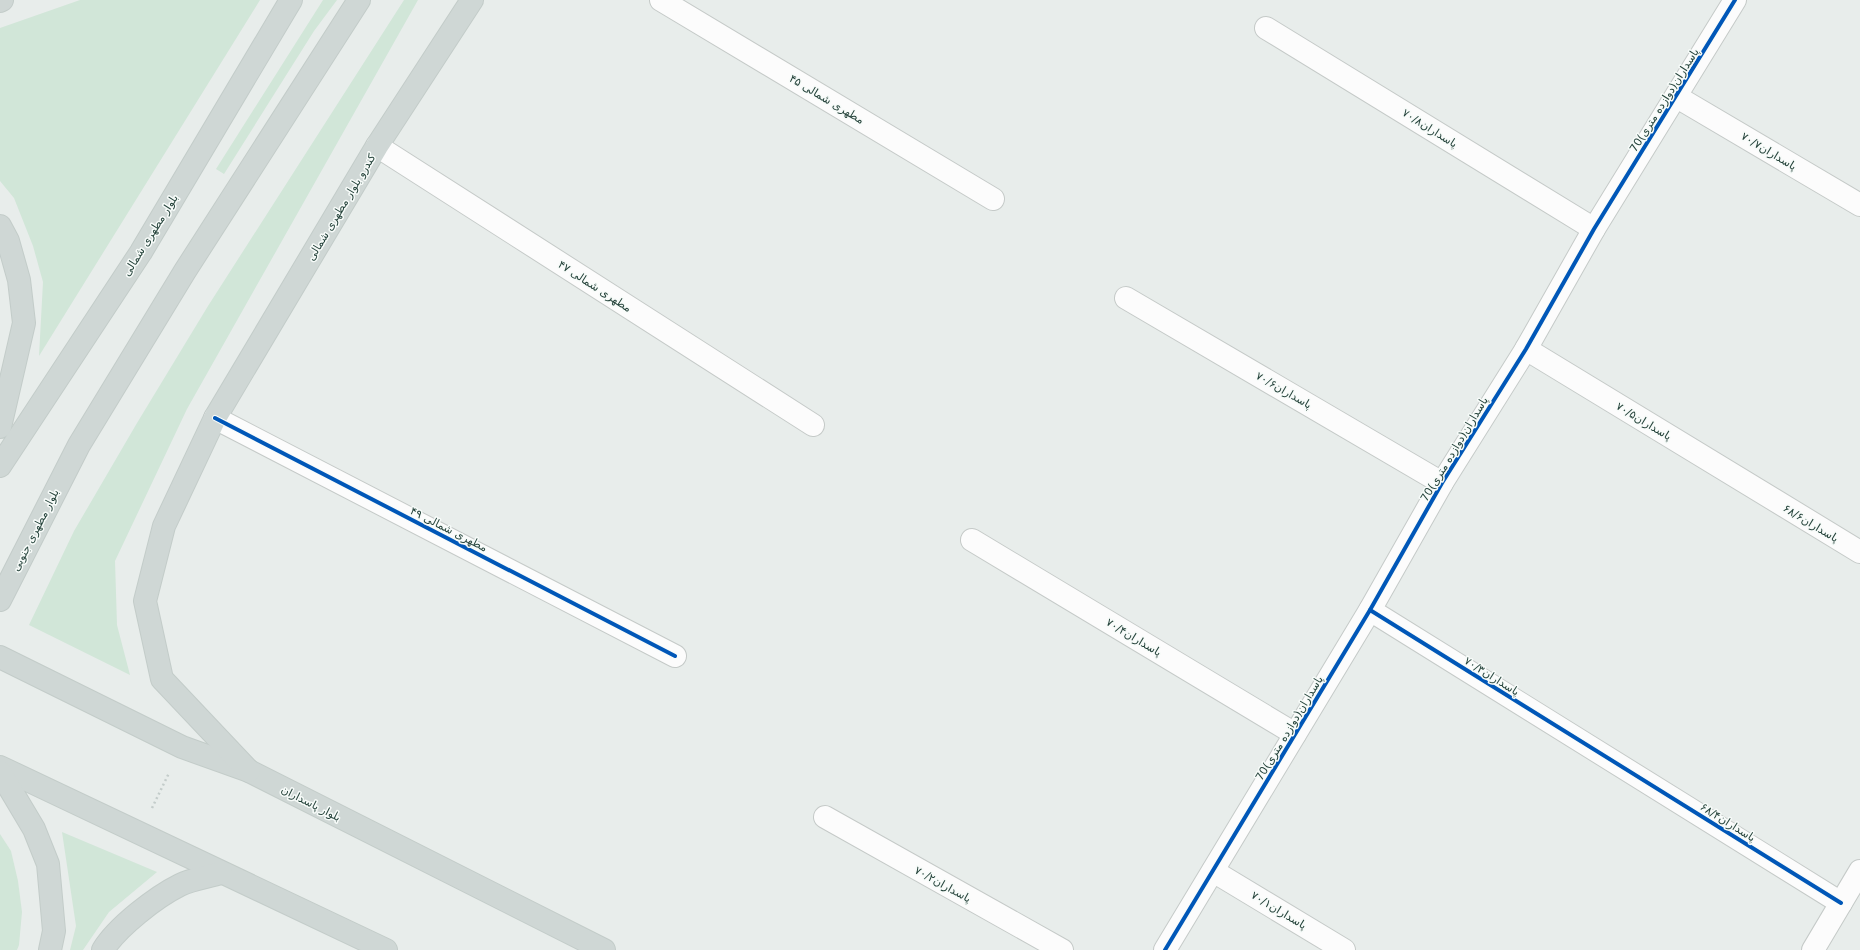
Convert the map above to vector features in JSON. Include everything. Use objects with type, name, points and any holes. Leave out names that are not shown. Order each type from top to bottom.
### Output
[{"type":"main road","name":"بلوار مطهری شمالی","points":[[0,466],[141,252],[291,0]]},
{"type":"main road","name":"بلوار مطهری جنوبی","points":[[0,600],[71,459],[185,271],[359,0]]},
{"type":"main road","name":"کندرو بلوار مطهری شمالی","points":[[249,772],[162,679],[145,601],[164,526],[215,418],[377,146],[472,0]]},
{"type":"main road","points":[[0,226],[8,241],[19,280],[24,323],[0,427]]},
{"type":"main road","name":"بلوار پاسداران","points":[[7,661],[182,747],[249,772],[604,950]]},
{"type":"main road","points":[[0,767],[386,950]]},
{"type":"main road","points":[[0,772],[34,829],[48,864],[54,930],[50,950]]},
{"type":"main road","points":[[103,950],[108,941],[146,906],[181,885],[221,873]]},
{"type":"street","name":"مطهرى شمالى ۴۵","points":[[661,0],[993,199]]},
{"type":"street","name":"70پاسداران(دوازده متری)","points":[[1165,950],[1370,610],[1442,483],[1526,349],[1594,229],[1736,0]]},
{"type":"street","name":"پاسداران۷۰/۸","points":[[1266,28],[1594,229]]},
{"type":"street","name":"پاسداران۷۰/۷","points":[[1677,97],[1860,205]]},
{"type":"street","name":"مطهرى شمالى ۴۷","points":[[377,146],[813,425]]},
{"type":"street","name":"پاسداران۷۰/۶","points":[[1126,298],[1442,483]]},
{"type":"street","name":"پاسداران۷۰/۵","points":[[1526,349],[1762,493]]},
{"type":"street","name":"مطهرى شمالى ۴۹","points":[[215,418],[675,656]]},
{"type":"street","name":"پاسداران۶۸/۶","points":[[1762,493],[1860,552]]},
{"type":"street","name":"پاسداران۷۰/۴","points":[[972,540],[1295,734]]},
{"type":"street","name":"پاسداران۷۰/۳","points":[[1370,610],[1605,756]]},
{"type":"street","name":"پاسداران۶۸/۴","points":[[1605,756],[1841,903]]},
{"type":"street","name":"پاسداران۷۰/۲","points":[[825,817],[1062,950]]},
{"type":"street","name":"پاسداران۷۰/۱","points":[[1213,871],[1344,950]]},
{"type":"street","points":[[1813,950],[1860,871]]},
{"type":"path","points":[[140,834],[182,747]]},
{"type":"green space","points":[[80,0],[260,0],[39,356],[43,282],[33,246],[14,198],[0,181],[0,28]]},
{"type":"green space","points":[[323,0],[337,0],[314,31],[224,174],[216,169]]},
{"type":"green space","points":[[404,0],[418,0],[187,409],[115,561],[117,625],[130,675],[29,625],[74,531],[137,423],[208,306]]},
{"type":"green space","points":[[62,832],[157,872],[109,912],[83,950],[70,950],[76,926]]},
{"type":"green space","points":[[0,834],[11,851],[18,881],[22,912],[19,945],[17,950],[0,950]]},
{"type":"cycle path","points":[[1165,950],[1370,610],[1442,483],[1526,349],[1594,229],[1735,0]]},
{"type":"cycle path","points":[[215,418],[675,656]]},
{"type":"cycle path","points":[[1370,610],[1841,903]]}]
